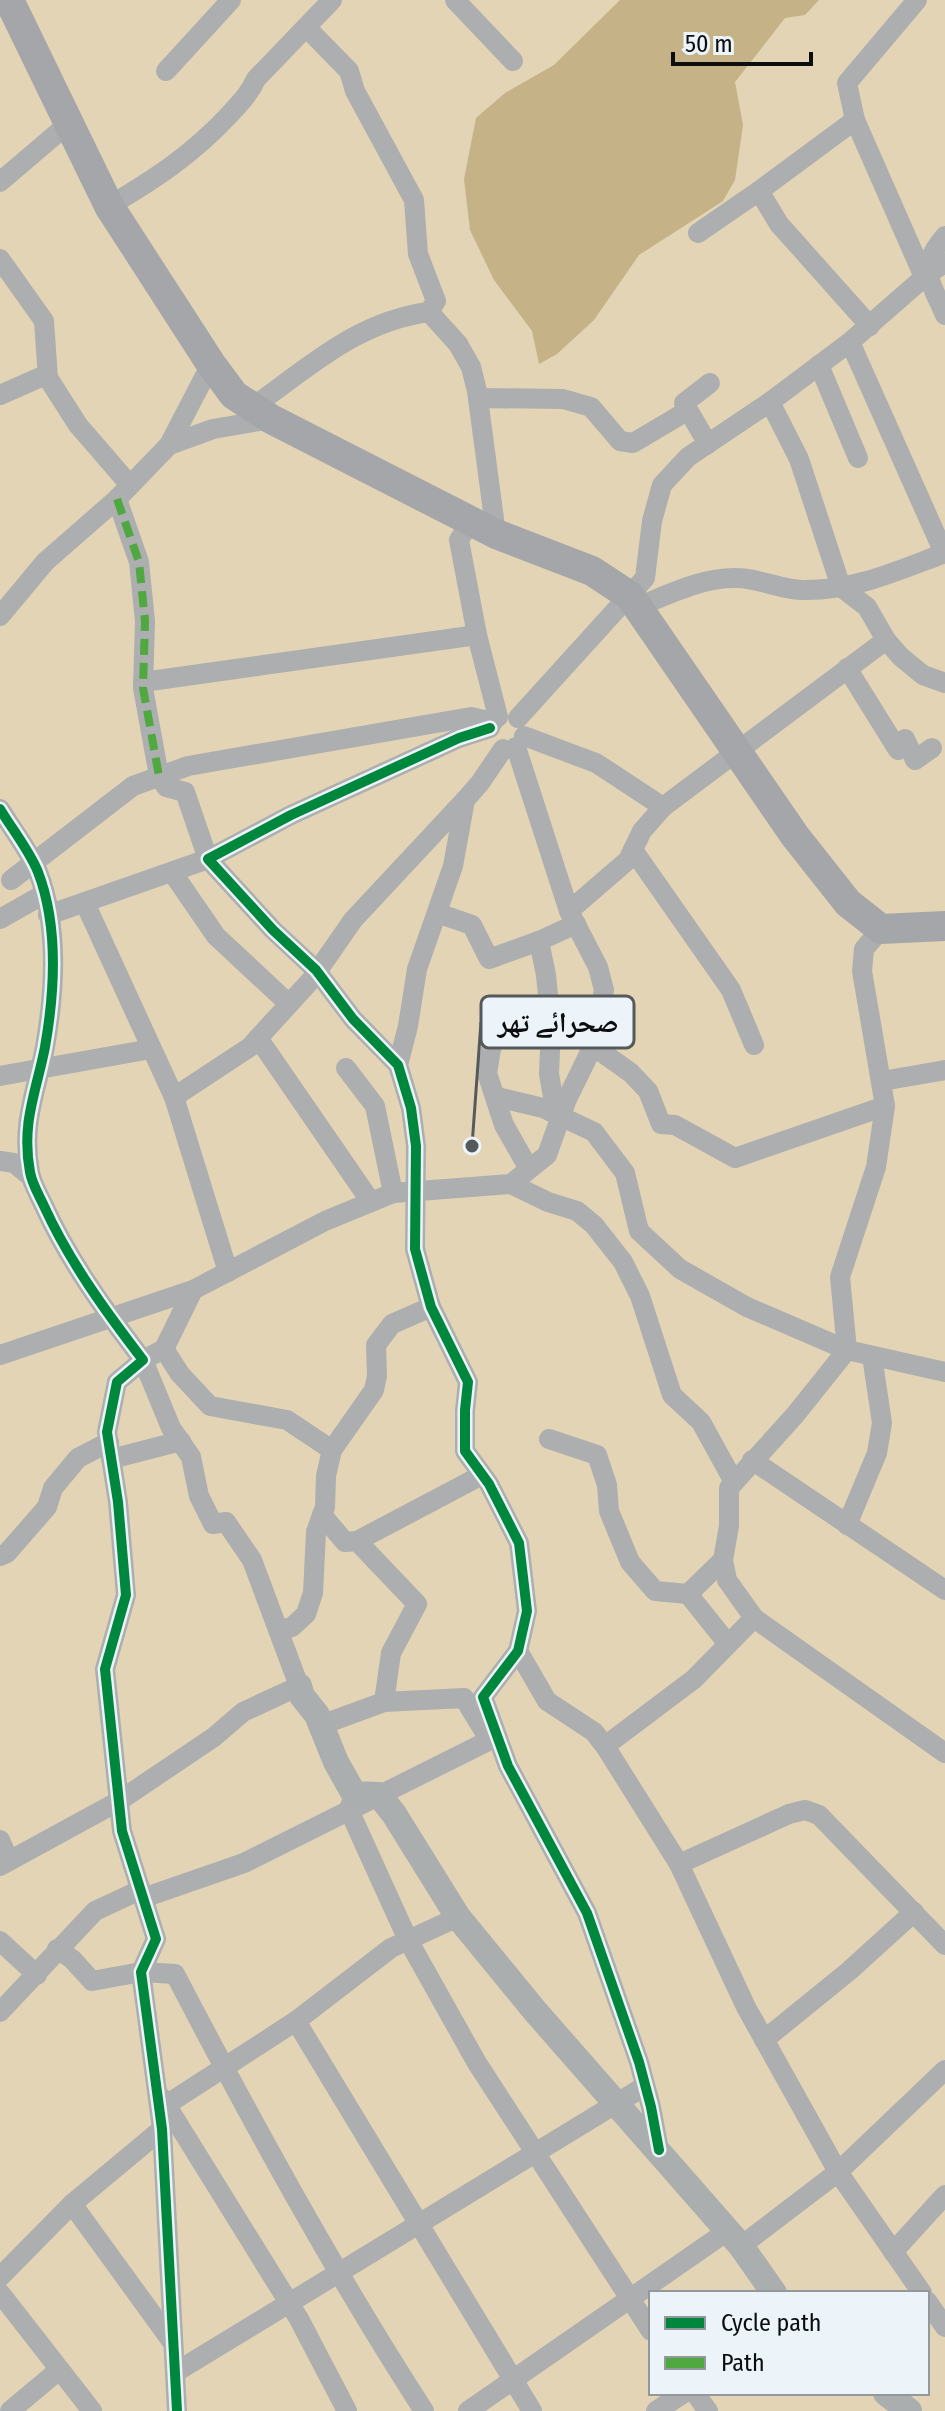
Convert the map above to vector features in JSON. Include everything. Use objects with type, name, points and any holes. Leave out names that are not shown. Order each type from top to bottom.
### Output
[{"type":"main road","points":[[9,0],[109,206],[234,395],[262,413],[484,527],[592,571],[634,602],[795,836],[848,903],[881,929],[945,926]]},
{"type":"street","points":[[166,71],[231,0]]},
{"type":"street","points":[[109,206],[168,171],[208,139],[251,91],[256,79],[332,0]]},
{"type":"street","points":[[455,0],[513,61]]},
{"type":"street","points":[[917,0],[847,83],[855,120],[932,271]]},
{"type":"street","points":[[307,28],[349,71],[355,91],[414,200],[418,254],[436,301],[429,312]]},
{"type":"street","points":[[698,233],[855,120]]},
{"type":"street","points":[[0,182],[68,124]]},
{"type":"street","points":[[759,191],[779,224],[870,326]]},
{"type":"street","points":[[945,236],[929,254],[945,315]]},
{"type":"street","points":[[0,259],[44,321],[48,378],[123,491],[139,562],[145,621],[143,682],[159,776],[166,787],[185,792],[208,859],[273,930],[316,970],[353,1019],[398,1065],[411,1108],[416,1146],[415,1249],[431,1307],[468,1382],[465,1451],[482,1475],[519,1543],[527,1611],[518,1651],[483,1697],[493,1739]]},
{"type":"street","points":[[174,1097],[250,1047],[289,1004],[353,920],[480,783],[506,731],[634,602],[645,578],[652,521],[662,485],[688,457],[770,402],[850,342],[932,271]]},
{"type":"street","points":[[429,312],[458,344],[471,367],[478,398],[484,527],[459,540],[477,635],[506,731],[572,917],[598,967],[604,990],[593,1046],[558,1115],[547,1155],[511,1184]]},
{"type":"street","points":[[169,445],[262,413],[351,336],[409,314],[429,312]]},
{"type":"street","points":[[634,602],[715,580],[738,578],[802,590],[841,587],[867,582],[944,553],[850,342]]},
{"type":"street","points":[[0,616],[45,562],[169,445],[211,364]]},
{"type":"street","points":[[819,365],[858,458]]},
{"type":"street","points":[[0,395],[41,377],[48,378]]},
{"type":"street","points":[[708,444],[684,403],[710,383]]},
{"type":"street","points":[[478,398],[563,399],[591,407],[620,441],[633,443],[687,411]]},
{"type":"street","points":[[770,402],[799,459],[841,587],[867,607],[886,640],[901,657],[923,675],[945,683]]},
{"type":"street","points":[[143,682],[477,635]]},
{"type":"street","points":[[437,913],[472,925],[489,959],[539,941],[572,917],[628,860],[642,831],[663,807],[886,640]]},
{"type":"street","points":[[847,668],[898,750],[905,739],[915,760],[932,748]]},
{"type":"street","points":[[11,880],[133,786],[159,776],[188,766],[471,717],[596,763],[663,807]]},
{"type":"street","points":[[48,915],[208,859],[291,815],[459,738],[506,731]]},
{"type":"street","points":[[398,1065],[417,969],[453,866],[465,800]]},
{"type":"street","points":[[0,809],[33,863],[44,894],[54,953],[53,989],[30,1101],[26,1137],[30,1176],[54,1228],[111,1318],[143,1360],[171,1428],[191,1457],[199,1496],[213,1524],[226,1522],[252,1560],[302,1696],[317,1715],[336,1762],[361,1799],[535,2011],[659,2150],[772,2291]]},
{"type":"street","points":[[633,850],[731,990],[754,1045]]},
{"type":"street","points":[[172,872],[216,936],[289,1004]]},
{"type":"street","points":[[0,919],[44,894]]},
{"type":"street","points":[[85,903],[174,1097],[228,1272]]},
{"type":"street","points":[[881,929],[864,949],[862,971],[885,1106],[876,1167],[840,1277],[847,1350],[795,1415],[729,1488],[729,1526],[723,1560],[727,1580],[754,1618],[945,1753]]},
{"type":"street","points":[[539,941],[551,1026],[549,1074],[558,1115]]},
{"type":"street","points":[[495,1025],[487,1073],[504,1125],[529,1169]]},
{"type":"street","points":[[258,1038],[371,1202]]},
{"type":"street","points":[[593,1046],[631,1073],[648,1091],[661,1124],[675,1125],[735,1158],[885,1106]]},
{"type":"street","points":[[0,1076],[151,1049]]},
{"type":"street","points":[[346,1068],[375,1106],[393,1193]]},
{"type":"street","points":[[882,1081],[945,1070]]},
{"type":"street","points":[[497,1097],[543,1108],[594,1132],[625,1173],[639,1231],[680,1269],[747,1307],[847,1350],[945,1372]]},
{"type":"street","points":[[0,1161],[14,1163],[30,1176]]},
{"type":"street","points":[[0,1355],[193,1290],[325,1221],[393,1193],[511,1184],[548,1202],[577,1211],[594,1225],[623,1262],[640,1296],[672,1395],[701,1422],[734,1482]]},
{"type":"street","points":[[176,2409],[162,2097],[141,1972],[156,1939],[122,1831],[105,1669],[126,1595],[118,1502],[107,1432],[117,1382],[143,1360],[164,1349],[193,1290]]},
{"type":"street","points":[[279,1630],[292,1627],[306,1614],[313,1593],[316,1532],[322,1515],[332,1450],[374,1390],[376,1345],[392,1324],[431,1307]]},
{"type":"street","points":[[164,1349],[180,1374],[210,1406],[287,1420],[332,1450]]},
{"type":"street","points":[[847,1525],[877,1453],[882,1423],[872,1356]]},
{"type":"street","points":[[549,1439],[597,1455],[607,1485],[609,1511],[630,1562],[655,1591],[688,1594],[728,1644]]},
{"type":"street","points":[[0,1556],[7,1553],[47,1507],[53,1488],[78,1458],[181,1441]]},
{"type":"street","points":[[752,1460],[945,1590]]},
{"type":"street","points":[[322,1515],[345,1542],[357,1541],[482,1475]]},
{"type":"street","points":[[357,1541],[417,1604],[391,1653],[384,1702]]},
{"type":"street","points":[[688,1594],[723,1560]]},
{"type":"street","points":[[605,1746],[694,1679],[754,1618]]},
{"type":"street","points":[[518,1651],[547,1701],[594,1732],[605,1746],[679,1864],[746,2007],[838,2172],[921,2291]]},
{"type":"street","points":[[0,1840],[5,1863],[119,1801],[214,1737],[243,1712],[299,1686]]},
{"type":"street","points":[[321,1725],[384,1702],[464,1698],[493,1739],[587,1913],[645,2086],[659,2150]]},
{"type":"street","points":[[0,2012],[95,1911],[244,1863],[361,1799],[493,1739]]},
{"type":"street","points":[[361,1799],[408,1940],[477,2063],[649,2328]]},
{"type":"street","points":[[679,1864],[789,1814],[805,1810],[819,1815],[945,1945]]},
{"type":"street","points":[[764,2040],[849,1971],[914,1912]]},
{"type":"street","points":[[162,2097],[223,2067],[296,2021],[391,1948],[458,1917]]},
{"type":"street","points":[[0,1941],[37,1975]]},
{"type":"street","points":[[57,1949],[72,1959],[92,1981],[141,1972],[175,1974],[223,2067],[340,2272],[424,2411]]},
{"type":"street","points":[[296,2021],[532,2411]]},
{"type":"street","points":[[468,2411],[628,2300],[733,2239],[838,2172],[945,2070]]},
{"type":"street","points":[[176,2372],[645,2086]]},
{"type":"street","points":[[162,2097],[289,2303],[347,2411]]},
{"type":"street","points":[[0,2277],[72,2204],[162,2129]]},
{"type":"street","points":[[893,2252],[945,2195]]},
{"type":"street","points":[[72,2204],[174,2345]]},
{"type":"street","points":[[0,2293],[92,2411]]},
{"type":"street","points":[[929,2304],[945,2327]]},
{"type":"street","points":[[10,2411],[59,2370]]},
{"type":"street","points":[[656,2411],[681,2395]]},
{"type":"street","points":[[889,2395],[909,2411]]},
{"type":"shaded area","points":[[0,0],[945,0],[945,2411],[0,2411]]},
{"type":"shaded area","points":[[620,0],[819,0],[805,15],[785,18],[735,82],[743,125],[735,180],[723,201],[639,255],[594,320],[557,354],[539,364],[532,331],[494,280],[470,230],[464,179],[476,118],[505,93],[554,65]]},
{"type":"marked path","points":[[117,499],[139,562],[145,621],[143,688],[159,776]]},
{"type":"cycle path","points":[[490,728],[459,738],[291,815],[208,859],[273,930],[316,970],[353,1019],[398,1065],[411,1108],[416,1146],[415,1249],[431,1307],[468,1382],[465,1451],[489,1484],[519,1543],[527,1611],[518,1651],[483,1697],[508,1766],[587,1913],[639,2062],[659,2150]]},
{"type":"cycle path","points":[[0,809],[38,872],[45,893],[52,937],[53,981],[48,1025],[28,1123],[31,1176],[77,1266],[143,1360],[117,1382],[107,1432],[118,1502],[126,1595],[105,1669],[122,1831],[156,1939],[141,1972],[162,2129],[177,2411]]},
{"type":"place","name":"صحرائے تھر","points":[[472,1146]]}]
